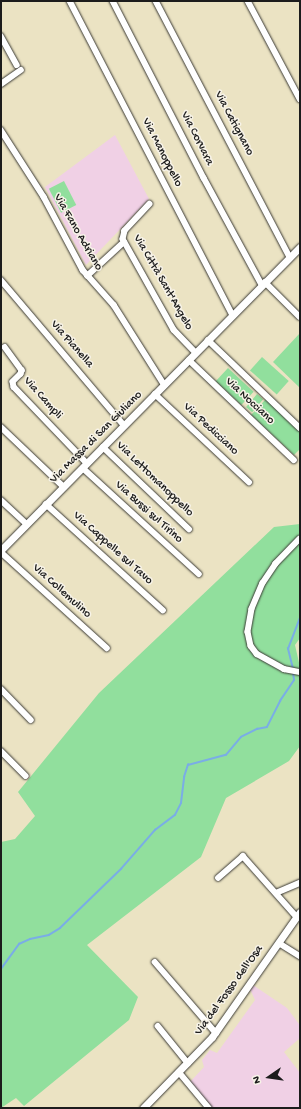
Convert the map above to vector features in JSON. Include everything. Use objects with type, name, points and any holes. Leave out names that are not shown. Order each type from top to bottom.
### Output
[{"type":"street","name":"Via Manoppello","points":[[70,1],[234,315]]},
{"type":"street","name":"Via Corvara","points":[[113,1],[204,178],[264,284],[300,317]]},
{"type":"street","name":"Via Catignano","points":[[156,1],[290,257]]},
{"type":"street","points":[[248,1],[300,99]]},
{"type":"street","points":[[1,36],[19,67],[1,84]]},
{"type":"street","name":"Via Fano Adriano","points":[[1,130],[44,197],[87,276],[114,305],[164,384]]},
{"type":"street","name":"Via Città Sant'Angelo","points":[[150,204],[125,231],[123,236],[124,242],[174,330],[196,353]]},
{"type":"street","points":[[87,276],[124,242]]},
{"type":"street","name":"Via Massa di San Giuliano","points":[[1,551],[300,247]]},
{"type":"street","name":"Via Pianella","points":[[1,280],[124,425]]},
{"type":"street","points":[[208,340],[300,428]]},
{"type":"street","name":"Via Campli","points":[[5,347],[22,368],[22,373],[13,382],[14,387],[85,466]]},
{"type":"street","name":"Via Nocciano","points":[[189,360],[294,460]]},
{"type":"street","name":"Via Pedicciano","points":[[155,394],[249,482]]},
{"type":"street","points":[[1,427],[64,487]]},
{"type":"street","name":"Via Lettomanoppello","points":[[103,447],[189,529]]},
{"type":"street","name":"Via Bussi sul Tirino","points":[[85,466],[199,574]]},
{"type":"street","points":[[1,500],[27,524]]},
{"type":"street","name":"Via Cappelle sul Tavo","points":[[46,504],[163,610]]},
{"type":"street","points":[[295,672],[276,665],[255,653],[249,643],[248,632],[253,606],[267,575],[300,539]]},
{"type":"street","name":"Via Collemulino","points":[[1,551],[106,648]]},
{"type":"street","points":[[1,689],[31,720]]},
{"type":"street","points":[[1,751],[26,776]]},
{"type":"street","name":"Via del Fosso dell'Osa","points":[[142,1108],[216,1033],[298,914],[276,893],[244,856],[218,878]]},
{"type":"street","points":[[276,893],[300,883]]},
{"type":"street","points":[[279,943],[300,956]]},
{"type":"street","points":[[155,962],[216,1033]]},
{"type":"street","points":[[158,1026],[188,1063]]},
{"type":"street","points":[[179,1072],[209,1108]]},
{"type":"shaded area","points":[[115,135],[149,199],[86,265],[45,187]]},
{"type":"shaded area","points":[[253,985],[287,1008],[299,1024],[300,1038],[284,1052],[300,1073],[300,1108],[213,1108],[190,1082],[204,1067],[202,1060],[210,1050],[217,1053],[255,1000],[250,989]]},
{"type":"green space","points":[[64,181],[76,205],[61,213],[49,189]]},
{"type":"green space","points":[[300,333],[300,388],[273,362]]},
{"type":"green space","points":[[262,357],[289,381],[277,394],[250,370]]},
{"type":"green space","points":[[228,368],[254,392],[241,405],[216,381]]},
{"type":"green space","points":[[257,394],[263,399],[252,412],[246,407]]},
{"type":"green space","points":[[266,399],[300,432],[300,449],[294,455],[251,415]]},
{"type":"green space","points":[[300,524],[300,638],[295,645],[300,667],[300,746],[289,761],[226,798],[201,857],[87,945],[138,997],[129,1020],[24,1106],[16,1098],[1,1108],[1,842],[15,839],[35,816],[18,792],[99,693],[274,527]]},
{"type":"waterway","points":[[293,669],[288,649],[300,618]]},
{"type":"waterway","points":[[1,969],[19,944],[30,939],[49,935],[60,928],[121,869],[155,830],[175,815],[181,803],[184,777],[188,765],[226,755],[241,737],[257,729],[267,727],[280,701],[294,680],[293,673]]}]
